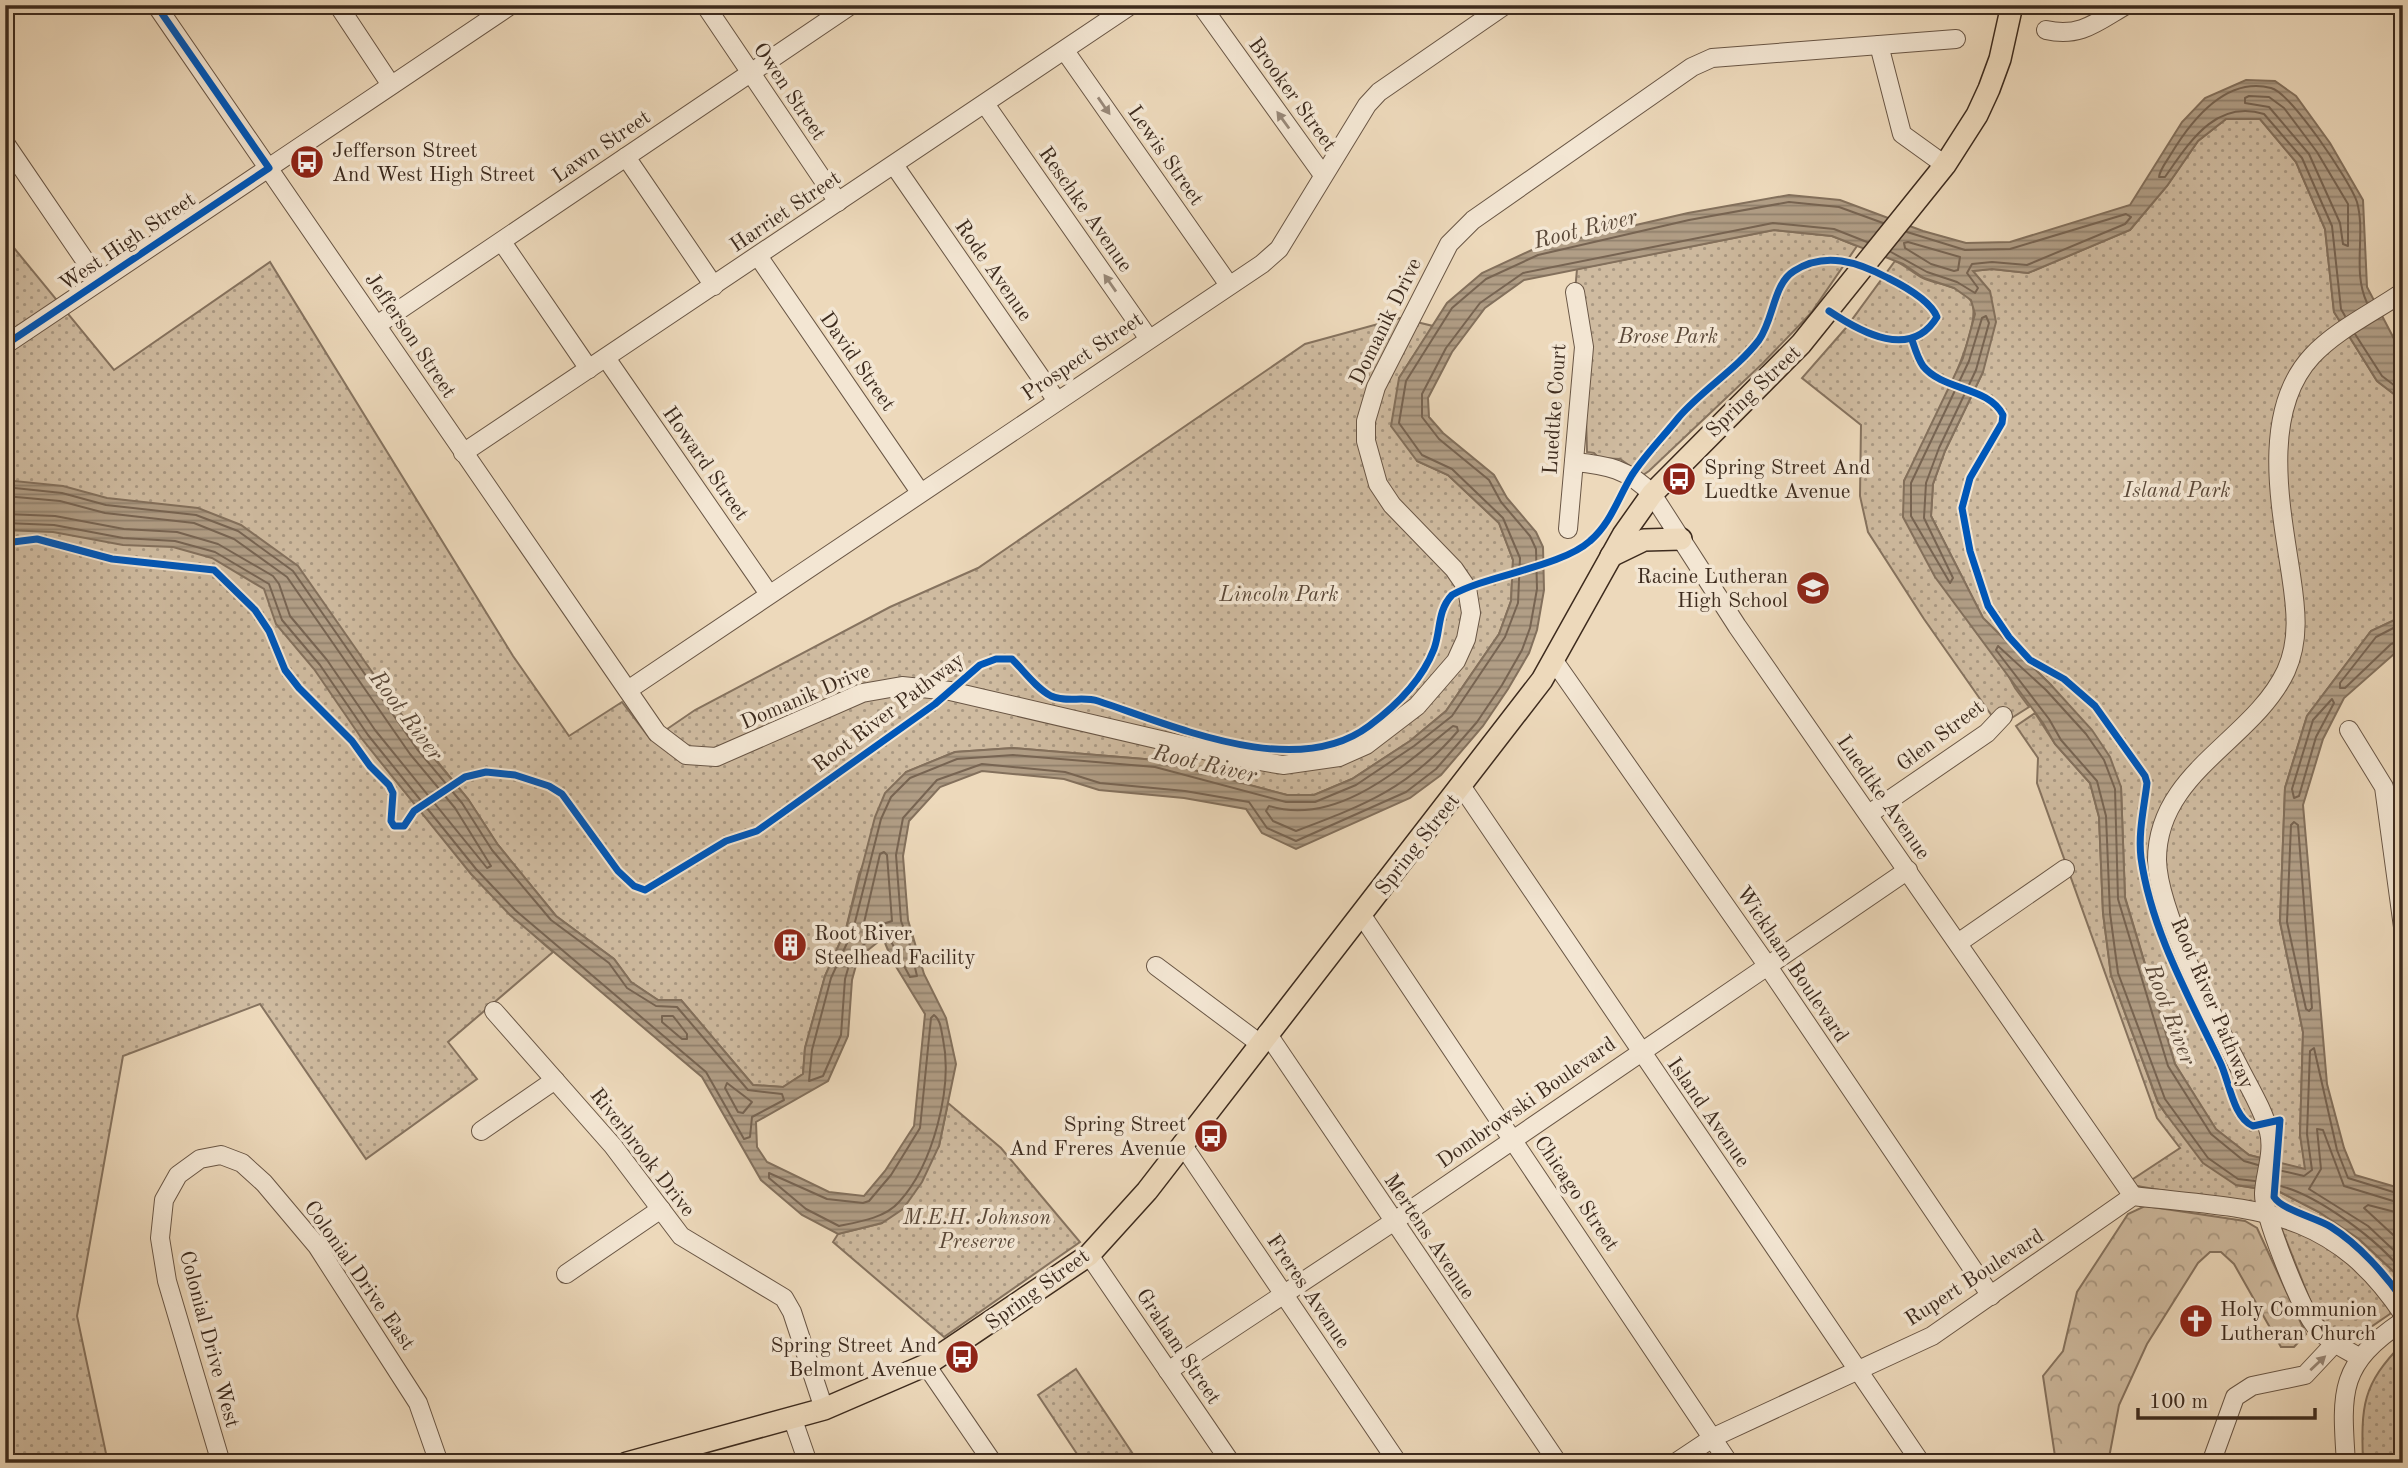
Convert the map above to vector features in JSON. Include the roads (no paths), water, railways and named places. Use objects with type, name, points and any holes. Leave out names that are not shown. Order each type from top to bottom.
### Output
[{"type":"main road","name":"Spring Street","points":[[626,1463],[824,1409],[926,1365],[1088,1255],[1147,1191],[1263,1038],[1462,786],[1554,661],[1611,556],[1652,494],[1704,439],[1785,363],[1861,273],[1945,165],[1977,114],[1989,89],[2000,59],[2012,5]]},
{"type":"main road","points":[[1611,556],[1644,540],[1681,538]]},
{"type":"street","name":"Jefferson Street","points":[[156,5],[628,690]]},
{"type":"street","points":[[338,5],[391,85]]},
{"type":"street","name":"West High Street","points":[[5,345],[512,5]]},
{"type":"street","name":"Owen Street","points":[[705,5],[838,202]]},
{"type":"street","name":"Lawn Street","points":[[377,325],[851,5]]},
{"type":"street","name":"Harriet Street","points":[[463,453],[1131,5]]},
{"type":"street","name":"Brooker Street","points":[[1201,5],[1323,175]]},
{"type":"street","name":"Prospect Street","points":[[628,690],[1279,249],[1367,105],[1379,92],[1506,5]]},
{"type":"street","points":[[2046,30],[2066,34],[2083,30],[2126,5]]},
{"type":"street","name":"Domanik Drive","points":[[628,690],[666,742],[697,758],[728,753],[848,698],[888,686],[950,691],[1225,755],[1283,765],[1339,757],[1366,745],[1417,706],[1456,661],[1466,639],[1471,613],[1466,588],[1454,569],[1392,505],[1378,484],[1366,440],[1366,421],[1376,387],[1449,244],[1472,220],[1692,67],[1712,58],[1956,39]]},
{"type":"street","points":[[1879,46],[1902,134],[1945,165]]},
{"type":"street","name":"Lewis Street","points":[[1065,51],[1229,285]]},
{"type":"street","name":"Reschke Avenue","points":[[985,104],[1149,339]]},
{"type":"street","points":[[5,143],[99,281]]},
{"type":"street","points":[[626,157],[714,286]]},
{"type":"street","name":"Rode Avenue","points":[[894,165],[1057,401]]},
{"type":"street","points":[[502,242],[589,369]]},
{"type":"street","name":"David Street","points":[[758,256],[920,492]]},
{"type":"street","name":"Luedtke Court","points":[[1568,529],[1584,347],[1575,292]]},
{"type":"street","points":[[2359,1357],[2321,1334],[2310,1319],[2265,1203],[2270,1148],[2263,1115],[2200,988],[2164,897],[2157,859],[2164,818],[2187,781],[2266,701],[2293,655],[2296,609],[2276,452],[2295,381],[2310,358],[2329,342],[2397,296]]},
{"type":"street","name":"Howard Street","points":[[606,358],[769,594]]},
{"type":"street","name":"Luedtke Avenue","points":[[1574,462],[1620,468],[1640,481],[1652,494],[1737,626],[2133,1196]]},
{"type":"street","name":"Wickham Boulevard","points":[[1554,661],[1767,965],[1991,1296]]},
{"type":"street","name":"Glen Street","points":[[1869,814],[1987,733],[2003,716]]},
{"type":"street","points":[[2349,730],[2384,787],[2403,927]]},
{"type":"street","name":"Island Avenue","points":[[1462,786],[1921,1463]]},
{"type":"street","points":[[1958,943],[2065,869]]},
{"type":"street","name":"Dombrowski Boulevard","points":[[1168,1371],[1393,1222],[1908,870]]},
{"type":"street","name":"Chicago Street","points":[[1361,914],[1730,1463]]},
{"type":"street","name":"Mertens Avenue","points":[[1156,966],[1263,1038],[1558,1463]]},
{"type":"street","name":"Riverbrook Drive","points":[[494,1011],[613,1146],[676,1230],[689,1242],[774,1290],[787,1302],[824,1409]]},
{"type":"street","points":[[481,1131],[555,1080]]},
{"type":"street","name":"Freres Avenue","points":[[1182,1144],[1398,1463]]},
{"type":"street","name":"Colonial Drive East","points":[[161,1226],[164,1200],[170,1187],[189,1166],[210,1155],[233,1157],[242,1163],[292,1214],[317,1246],[409,1387],[427,1423],[439,1463]]},
{"type":"street","points":[[2133,1196],[2265,1203],[2316,1228],[2350,1253],[2401,1320],[2359,1357],[2345,1392],[2346,1463]]},
{"type":"street","name":"Rupert Boulevard","points":[[1675,1463],[1714,1437],[1932,1336],[2133,1196]]},
{"type":"street","points":[[566,1274],[661,1209]]},
{"type":"street","name":"Colonial Drive West","points":[[161,1226],[167,1281],[220,1463]]},
{"type":"street","name":"Graham Street","points":[[1088,1255],[1231,1463]]},
{"type":"street","points":[[2211,1463],[2235,1397],[2252,1386],[2305,1375],[2335,1343]]},
{"type":"street","points":[[926,1365],[993,1463]]},
{"type":"street","points":[[792,1417],[808,1463]]},
{"type":"water","name":"Root River","points":[[2246,80],[2275,81],[2296,96],[2330,143],[2363,200],[2367,287],[2403,356],[2403,401],[2377,381],[2334,312],[2325,229],[2296,162],[2260,119],[2226,119],[2198,141],[2167,186],[2130,230],[2028,273],[1992,269],[1973,271],[1990,291],[1996,322],[1983,372],[1945,451],[1933,484],[1931,516],[1983,618],[2051,685],[2092,730],[2110,757],[2121,787],[2125,898],[2175,1064],[2216,1129],[2249,1155],[2305,1169],[2300,1135],[2303,1032],[2280,922],[2285,788],[2307,716],[2371,631],[2403,616],[2403,646],[2344,698],[2323,739],[2303,805],[2327,1084],[2344,1148],[2355,1175],[2403,1189],[2403,1286],[2393,1271],[2359,1239],[2319,1212],[2280,1192],[2236,1185],[2203,1163],[2158,1102],[2111,975],[2103,913],[2099,817],[2090,783],[2055,744],[2043,723],[1935,577],[1903,517],[1904,481],[1963,358],[1975,314],[1971,300],[1954,288],[1924,278],[1903,264],[1832,236],[1774,230],[1524,280],[1485,308],[1452,352],[1428,398],[1429,417],[1443,433],[1494,475],[1507,498],[1536,532],[1543,547],[1544,590],[1537,630],[1529,653],[1508,689],[1483,726],[1441,775],[1410,798],[1296,849],[1262,833],[1246,809],[1184,798],[1099,790],[1064,779],[982,771],[940,787],[909,821],[903,856],[908,920],[924,974],[946,1018],[956,1064],[939,1146],[922,1182],[903,1209],[882,1223],[838,1234],[802,1215],[761,1180],[702,1077],[510,915],[471,874],[362,739],[314,669],[276,624],[264,589],[212,558],[173,547],[123,545],[53,532],[5,530],[5,480],[63,486],[107,498],[198,508],[241,525],[298,566],[423,745],[468,799],[498,845],[556,916],[614,959],[631,982],[658,1000],[681,1000],[753,1085],[783,1087],[803,1074],[805,1048],[825,976],[846,929],[875,817],[885,793],[906,772],[955,752],[1013,748],[1156,760],[1287,795],[1314,795],[1352,779],[1410,741],[1446,711],[1499,634],[1511,601],[1513,560],[1499,523],[1448,475],[1417,461],[1391,426],[1399,378],[1447,303],[1482,273],[1536,248],[1688,213],[1789,195],[1840,200],[1923,231],[1966,243],[2010,242],[2130,205],[2182,122],[2205,98]],"holes":[[[883,938],[892,960],[925,1014],[914,1126],[885,1171],[864,1196],[829,1192],[767,1162],[757,1147],[756,1122],[828,1081],[848,1036],[852,980],[858,958]]]},
{"type":"place","name":"Jefferson Street And West High Street","points":[[307,162]]},
{"type":"place","name":"Spring Street And Luedtke Avenue","points":[[1679,479]]},
{"type":"place","name":"Racine Lutheran High School","points":[[1813,588]]},
{"type":"place","name":"Root River Steelhead Facility","points":[[790,945]]},
{"type":"place","name":"Spring Street And Freres Avenue","points":[[1211,1136]]},
{"type":"place","name":"Holy Communion Lutheran Church","points":[[2196,1321]]},
{"type":"place","name":"Spring Street And Belmont Avenue","points":[[962,1357]]},
{"type":"park label","name":"Brose Park","points":[[1668,336]]},
{"type":"park label","name":"Island Park","points":[[2177,490]]},
{"type":"park label","name":"Lincoln Park","points":[[1279,594]]},
{"type":"park label","name":"M.E.H. Johnson Preserve","points":[[977,1229]]}]
